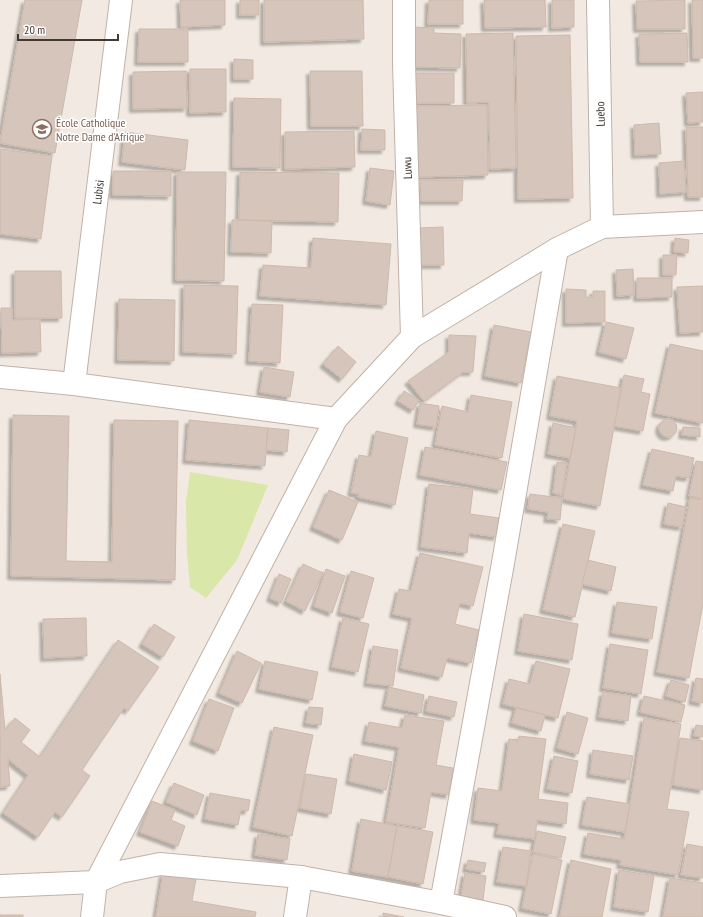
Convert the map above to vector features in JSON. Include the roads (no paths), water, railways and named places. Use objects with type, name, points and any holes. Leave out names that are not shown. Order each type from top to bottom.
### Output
[{"type":"street","name":"Lubisi","points":[[74,384],[121,0]]},
{"type":"street","name":"Luwu","points":[[404,0],[404,64],[412,337]]},
{"type":"street","name":"Luebo","points":[[598,0],[602,227]]},
{"type":"street","points":[[92,917],[96,882],[336,419],[412,337],[557,249],[602,227],[703,222]]},
{"type":"street","points":[[440,903],[504,556],[557,249]]},
{"type":"street","points":[[0,377],[74,384],[336,419]]},
{"type":"street","points":[[0,886],[96,882],[120,872],[160,864],[301,877],[440,903],[505,917]]},
{"type":"street","points":[[295,917],[301,877]]},
{"type":"place","name":"École Catholique Notre Dame d'Afrique","points":[[42,129]]}]
